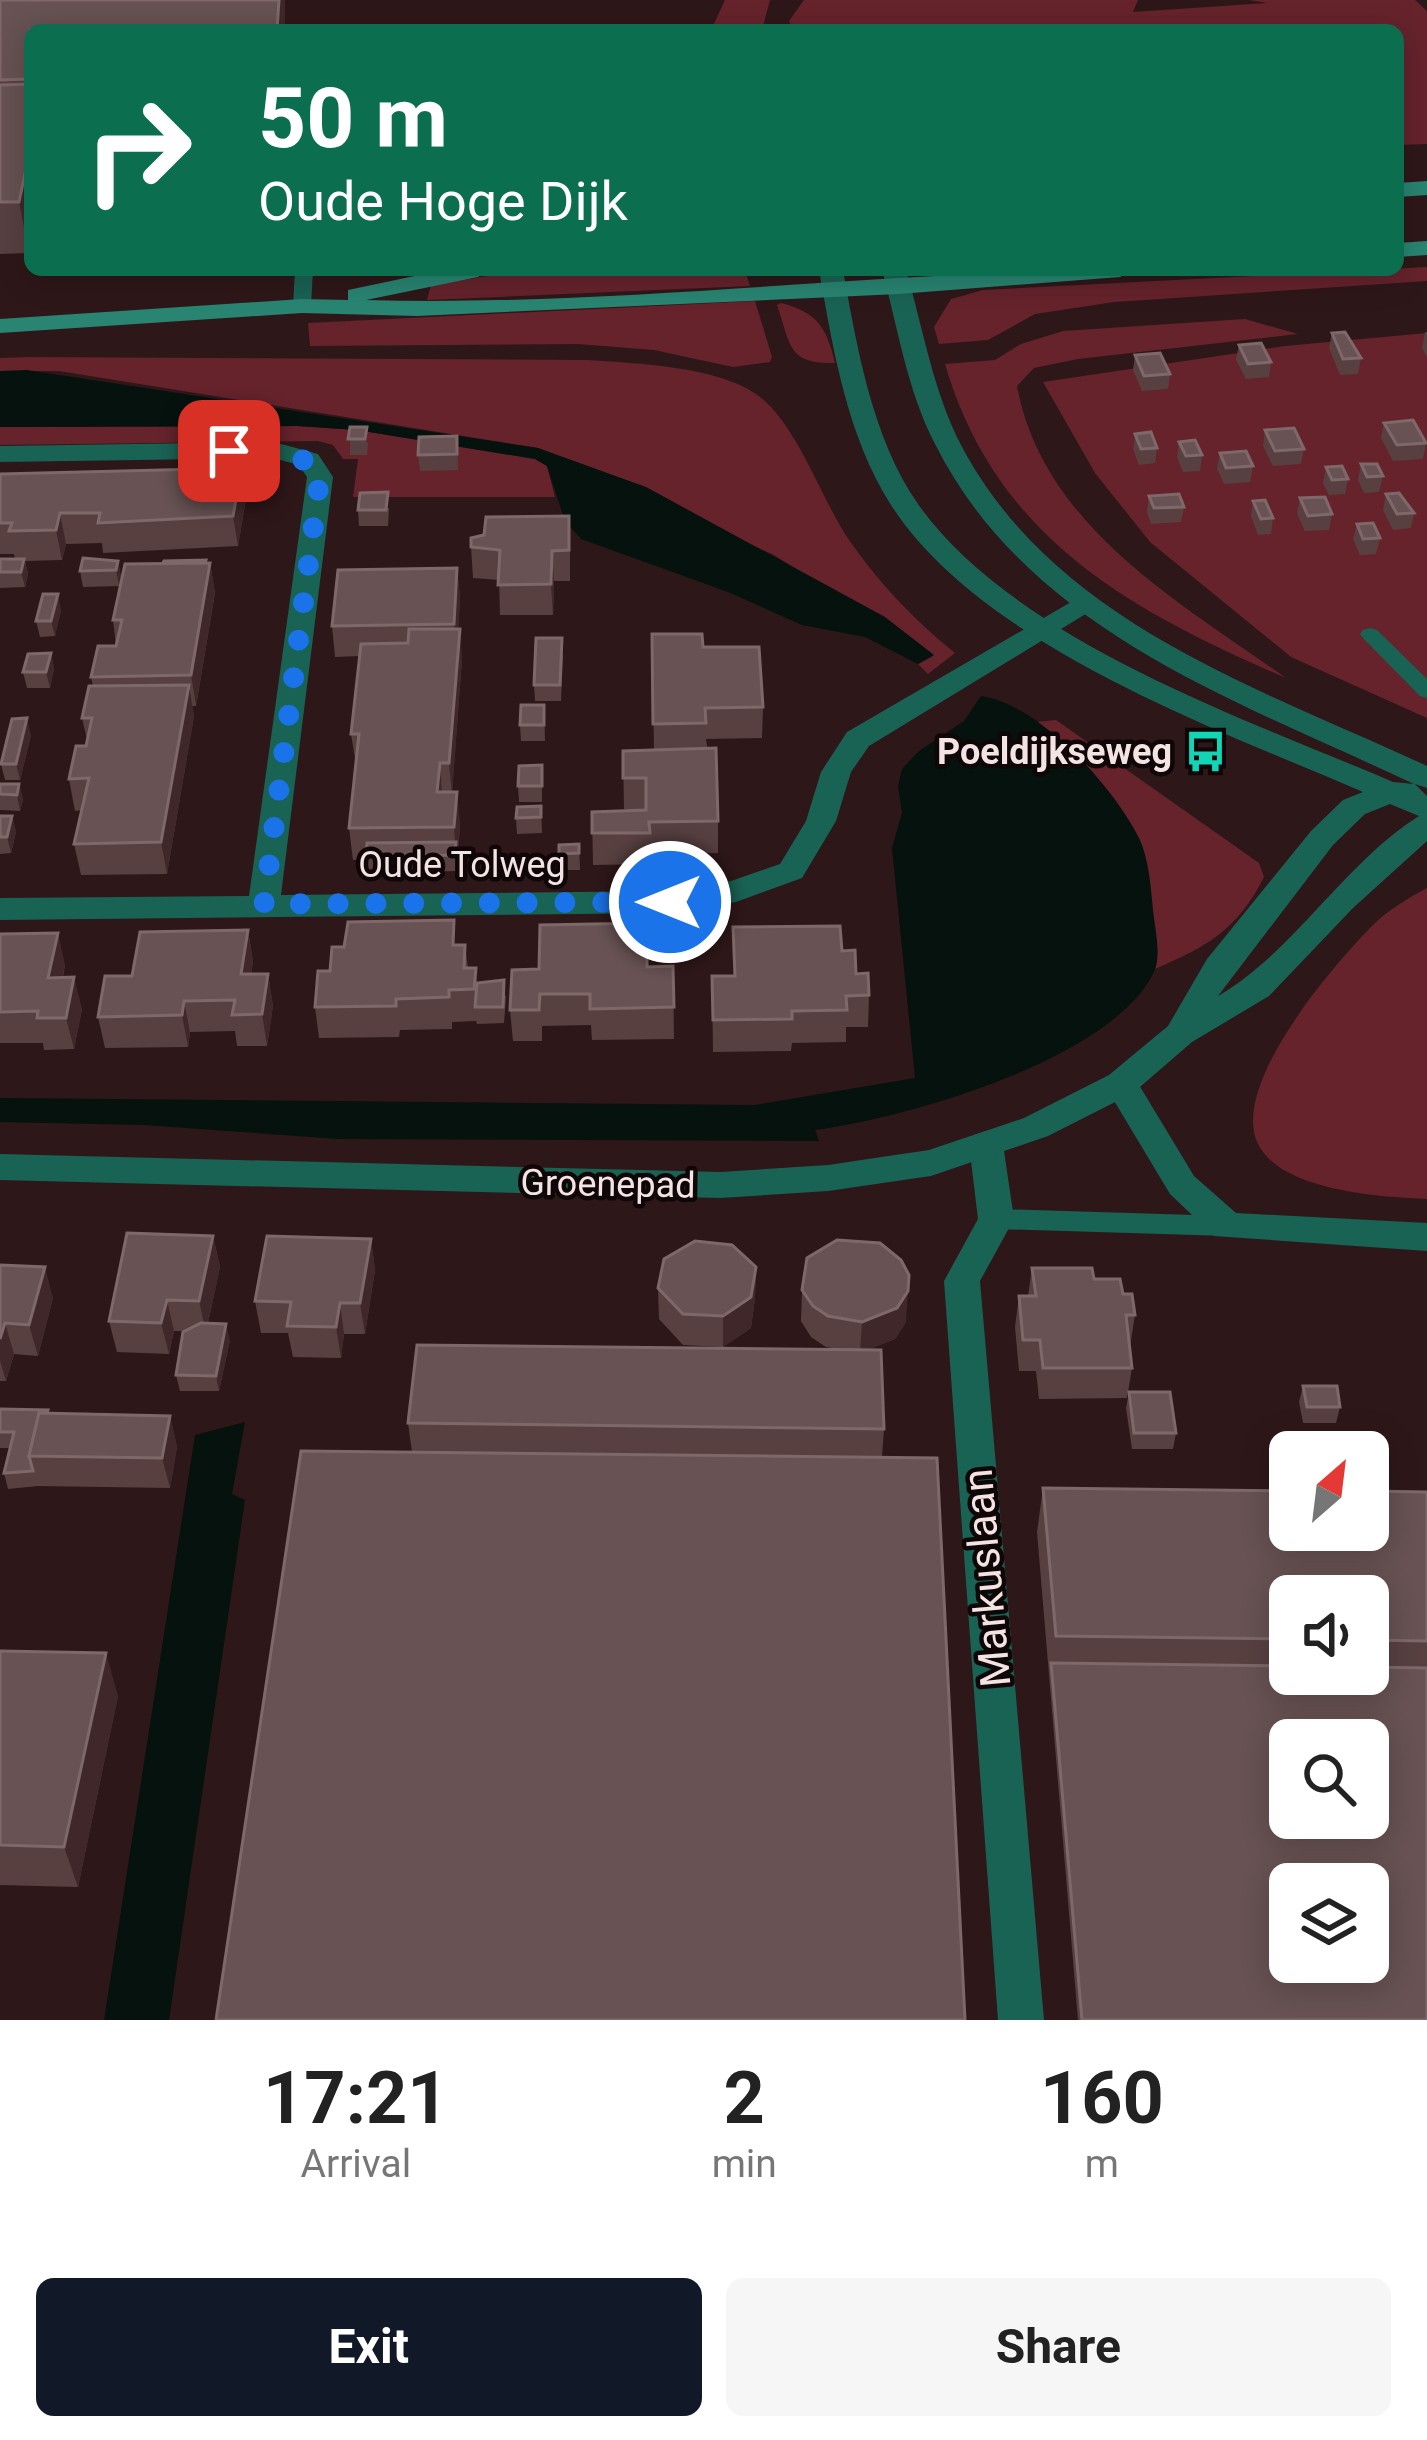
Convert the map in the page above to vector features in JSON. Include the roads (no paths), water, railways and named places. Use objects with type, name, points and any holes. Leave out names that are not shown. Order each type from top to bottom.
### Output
[{"type":"main road","points":[[302,306],[449,276]]},
{"type":"main road","points":[[0,326],[302,306],[417,309],[832,280],[971,276]]},
{"type":"street","points":[[897,279],[918,362],[947,444],[1004,534],[1088,604],[1178,661],[1427,778]]},
{"type":"street","points":[[832,280],[851,367],[879,453],[905,506],[938,550],[985,590],[1044,629],[1148,683],[1427,808]]},
{"type":"street","points":[[0,454],[274,450],[309,460],[320,476],[264,904]]},
{"type":"street","name":"Oude Tolweg","points":[[0,909],[670,902],[736,891],[790,871],[821,821],[836,772],[858,739],[1088,604]]},
{"type":"street","points":[[1390,791],[1427,791]]},
{"type":"street","name":"Groenepad","points":[[1180,1034],[1218,968],[1322,838],[1354,807],[1390,791]]},
{"type":"street","name":"Groenepad","points":[[0,1166],[721,1185],[829,1178],[932,1163],[1036,1127],[1121,1084],[1180,1034],[1257,988],[1411,833],[1427,824]]},
{"type":"street","points":[[1121,1084],[1182,1185],[1227,1226],[1427,1237]]},
{"type":"street","points":[[986,1144],[996,1219]]},
{"type":"street","name":"Markuslaan","points":[[996,1219],[962,1281],[1021,2020]]},
{"type":"lane","points":[[302,306],[304,276]]},
{"type":"lane","points":[[1370,634],[1427,691]]},
{"type":"lane","points":[[996,1219],[1227,1226]]},
{"type":"place","name":"Poeldijkseweg","points":[[1206,751]]}]
